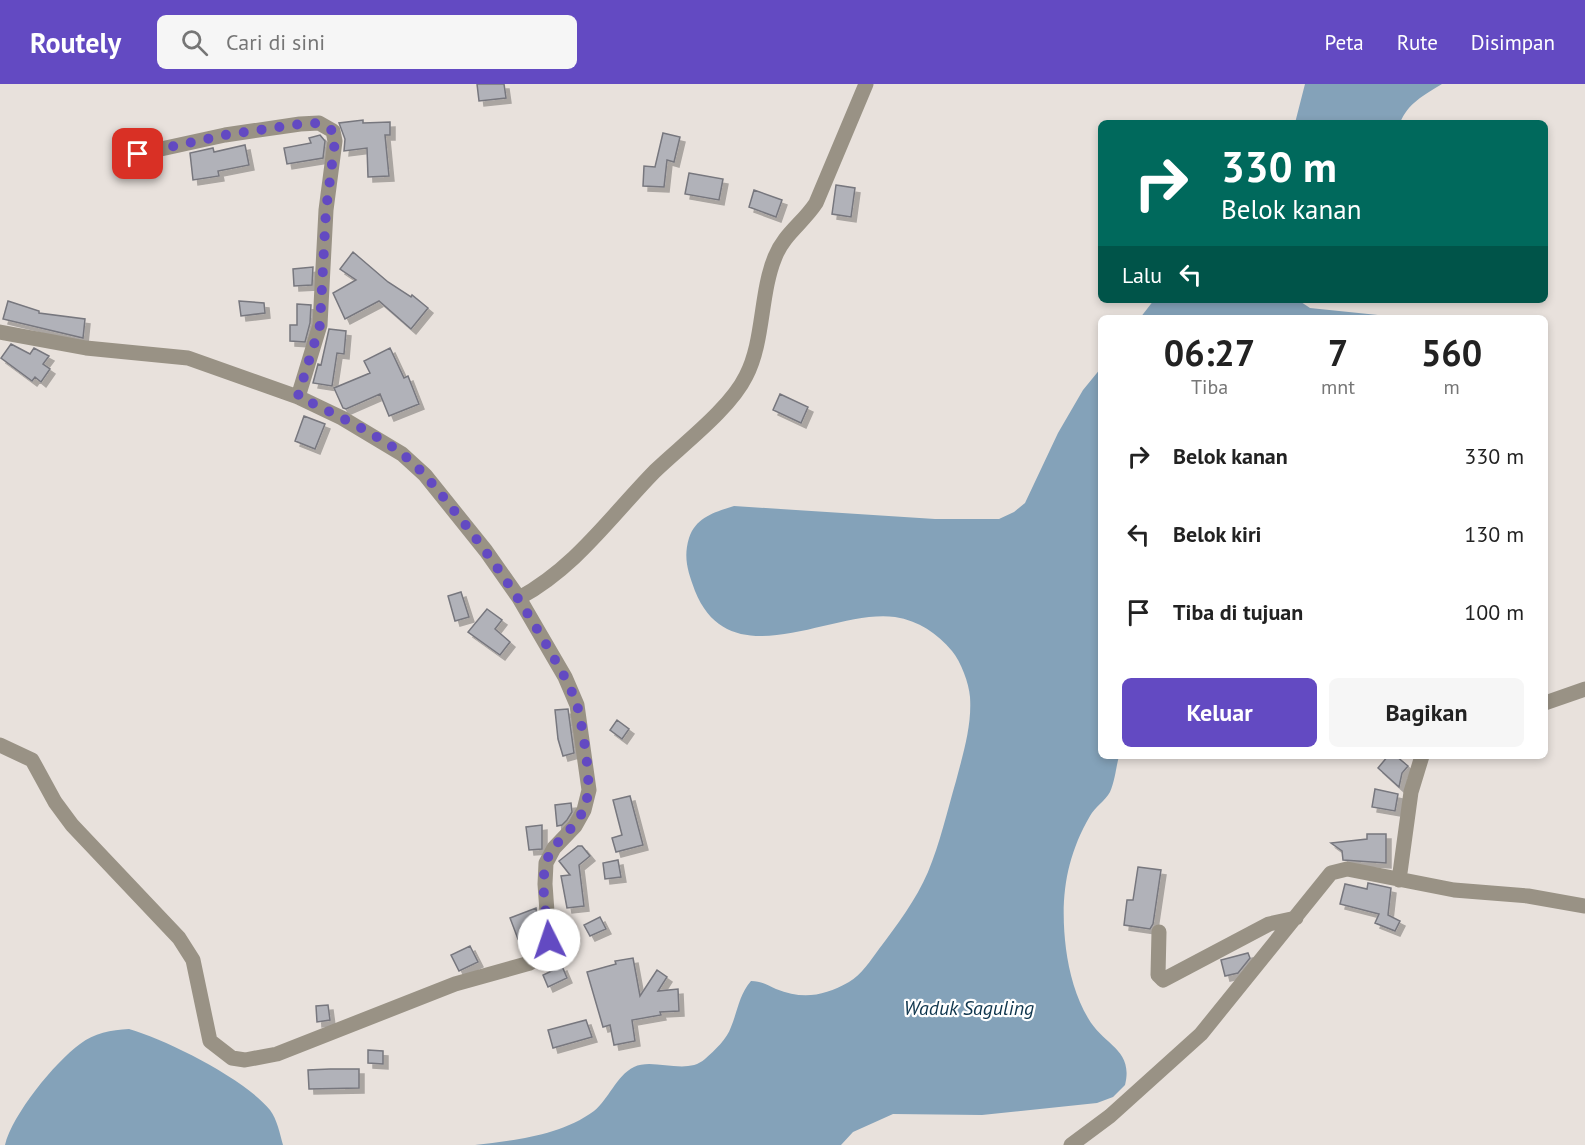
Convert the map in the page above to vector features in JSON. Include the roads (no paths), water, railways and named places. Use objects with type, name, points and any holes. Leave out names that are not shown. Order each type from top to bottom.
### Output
[{"type":"street","points":[[519,598],[561,572],[655,471],[733,396],[746,377],[774,259],[788,233],[806,217],[816,203],[866,84]]},
{"type":"street","points":[[138,154],[225,135],[300,124],[319,123],[333,131],[335,141],[326,210],[320,325],[298,396]]},
{"type":"street","points":[[0,332],[86,348],[188,358],[298,396],[375,436],[402,454],[425,475],[486,551],[519,598],[565,677],[577,705],[589,790],[584,810],[575,826],[554,848],[546,863],[545,884],[549,940],[545,951],[530,963],[455,984],[277,1054],[245,1060],[232,1058],[215,1046],[206,1026],[193,960],[179,938],[72,825],[55,802],[32,760],[0,744]]},
{"type":"street","points":[[1548,702],[1585,690]]},
{"type":"street","points":[[1399,880],[1411,792],[1421,759]]},
{"type":"street","points":[[1071,1145],[1110,1116],[1201,1034],[1331,873],[1337,870],[1347,869],[1454,890],[1528,896],[1585,906]]},
{"type":"street","points":[[1159,932],[1158,975],[1163,980],[1269,924],[1296,918]]},
{"type":"water","points":[[1305,84],[1442,84],[1412,105],[1401,120],[1296,120]]},
{"type":"water","points":[[1152,303],[1302,303],[1310,308],[1378,315],[1142,315]]},
{"type":"water","name":"Waduk Saguling","points":[[1098,372],[1098,759],[1118,759],[1110,792],[1090,816],[1075,848],[1066,880],[1064,931],[1069,967],[1080,1002],[1094,1027],[1121,1055],[1127,1073],[1125,1085],[1113,1097],[1097,1103],[982,1115],[893,1114],[853,1132],[841,1145],[475,1145],[537,1136],[567,1126],[594,1111],[622,1076],[642,1064],[689,1066],[697,1064],[713,1052],[727,1036],[741,997],[751,981],[761,982],[795,995],[813,995],[831,991],[849,982],[866,967],[899,921],[918,892],[932,861],[961,761],[970,719],[968,685],[955,656],[940,639],[927,629],[912,621],[895,617],[870,617],[785,634],[757,636],[733,631],[711,617],[692,584],[686,552],[689,538],[696,525],[707,516],[734,506],[935,519],[999,519],[1014,512],[1025,503],[1058,433],[1083,390]]},
{"type":"water","points":[[129,1029],[184,1051],[243,1086],[270,1110],[283,1145],[5,1145],[25,1105],[47,1076],[70,1052],[85,1040],[97,1035]]}]
